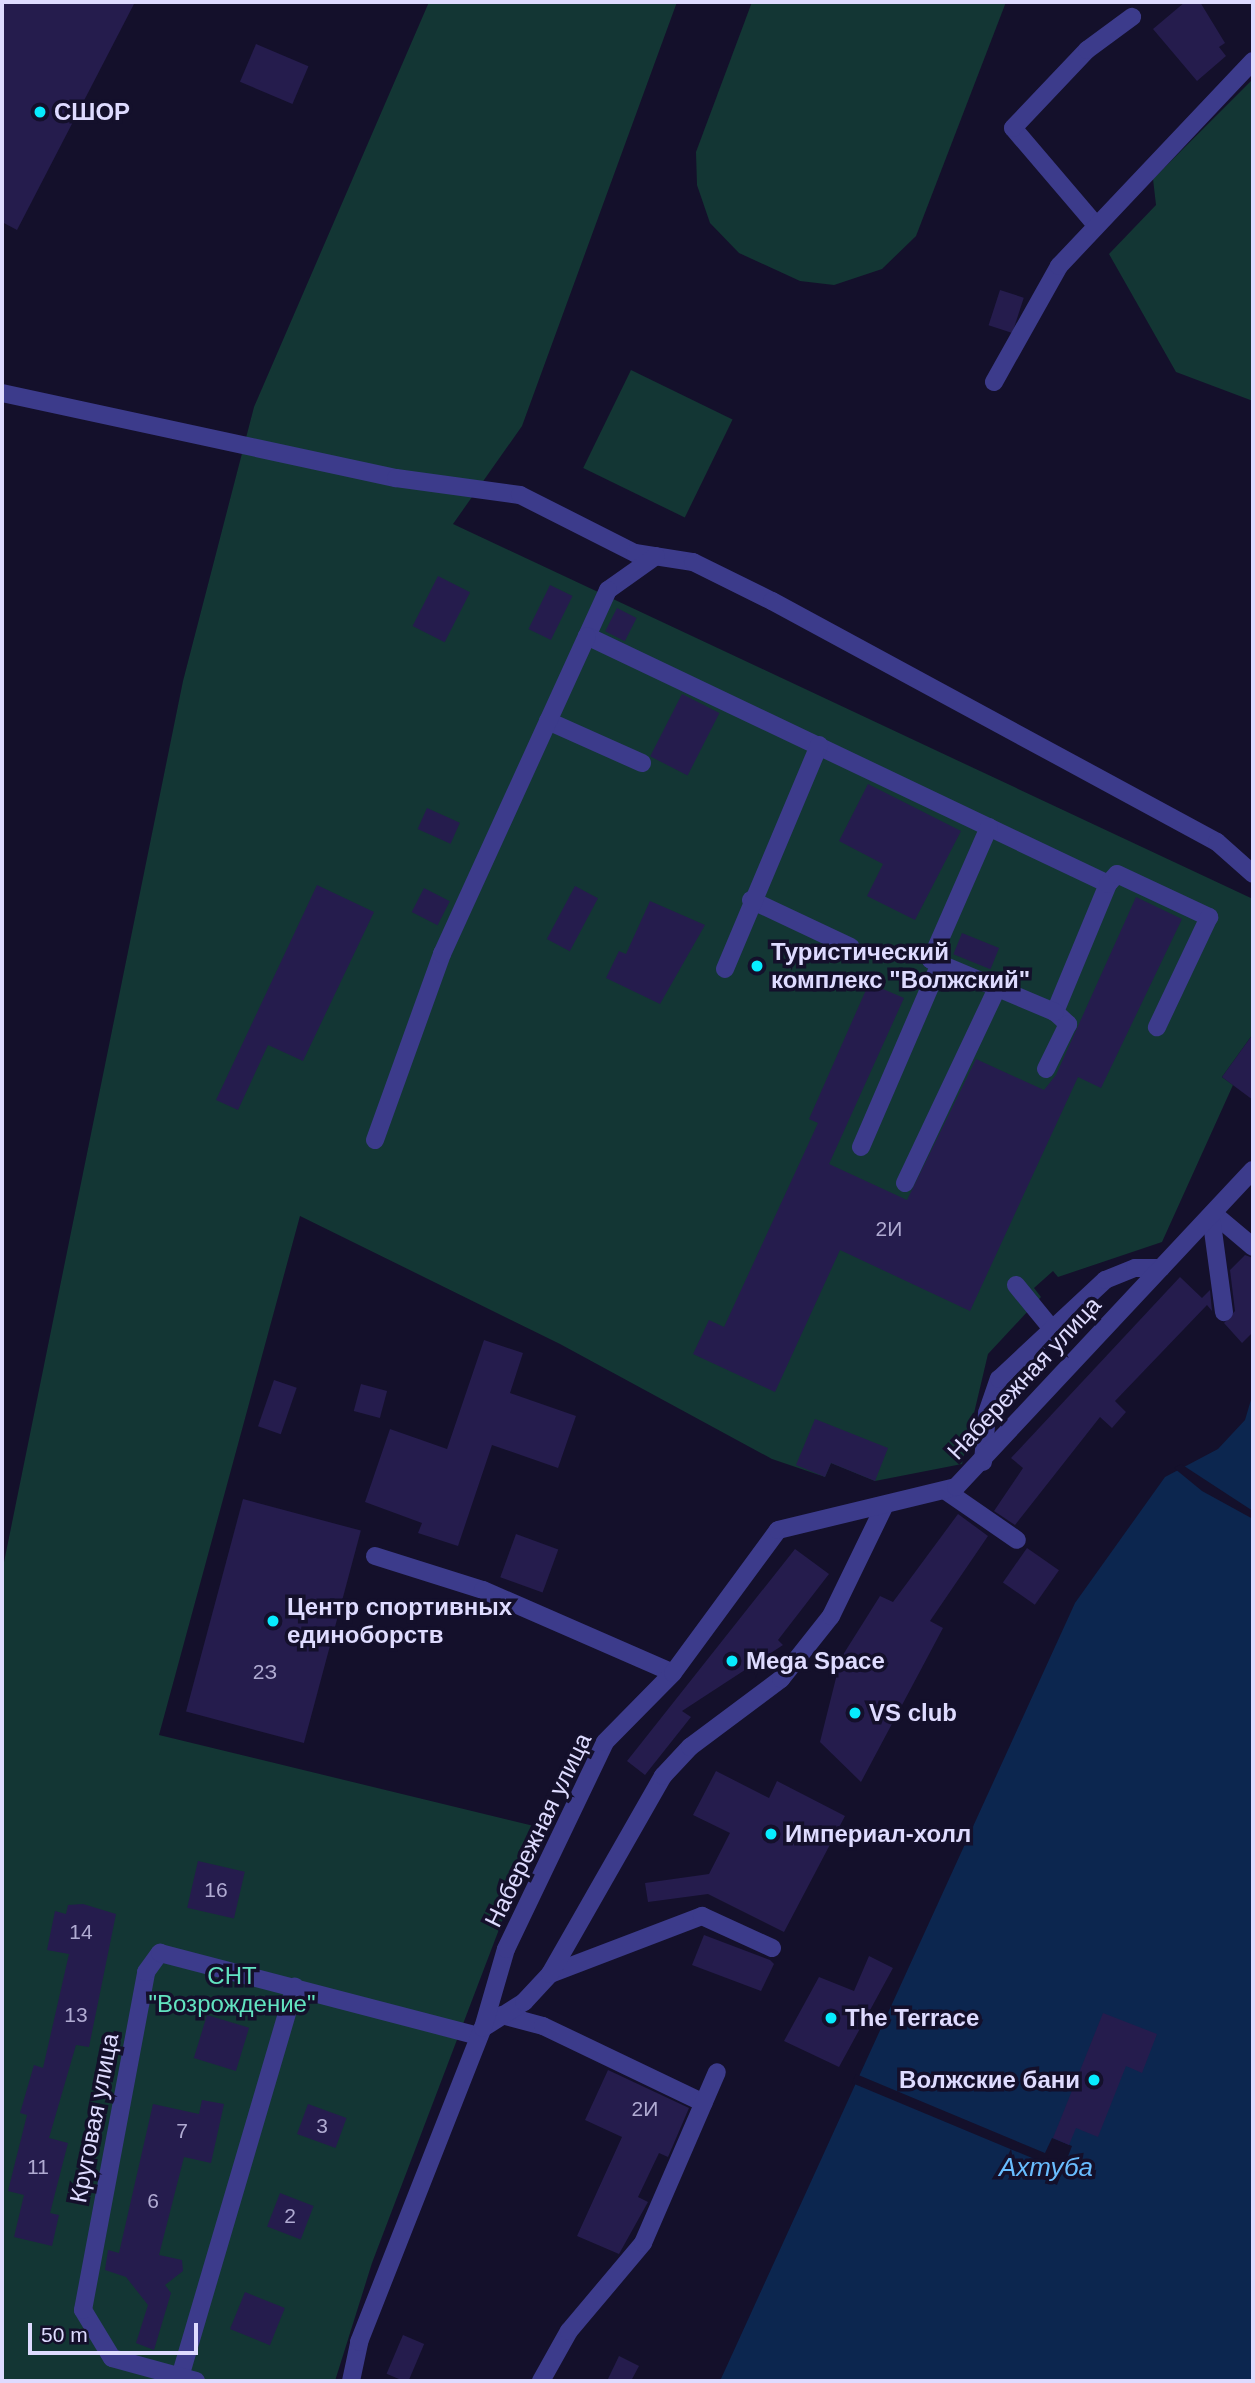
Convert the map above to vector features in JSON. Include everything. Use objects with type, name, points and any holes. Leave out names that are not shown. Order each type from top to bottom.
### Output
[{"type":"street","points":[[1095,224],[1013,128],[1087,50],[1132,17]]},
{"type":"street","points":[[994,382],[1059,266],[1095,224],[1253,61]]},
{"type":"street","points":[[2,393],[396,478],[520,495],[635,553],[693,562],[857,646],[1217,842],[1253,874]]},
{"type":"street","points":[[375,1140],[442,954],[608,590],[656,556]]},
{"type":"street","points":[[587,636],[1108,884]]},
{"type":"street","points":[[548,721],[642,763]]},
{"type":"street","points":[[725,969],[751,900],[819,746]]},
{"type":"street","points":[[989,827],[931,960],[1055,1012],[1068,1024],[1046,1069]]},
{"type":"street","points":[[1055,1012],[1108,884],[1117,874],[1209,917],[1157,1027]]},
{"type":"street","points":[[751,900],[851,947]]},
{"type":"street","points":[[862,1147],[940,964]]},
{"type":"street","points":[[905,1183],[997,988]]},
{"type":"street","name":"Набережная улица","points":[[351,2381],[359,2342],[481,2032],[506,1949],[605,1742],[673,1673],[778,1530],[946,1491],[983,1462],[1253,1170]]},
{"type":"street","points":[[1212,1215],[1253,1247]]},
{"type":"street","points":[[1212,1215],[1224,1312]]},
{"type":"street","points":[[983,1462],[987,1413],[999,1379],[1105,1280],[1135,1268],[1161,1268]]},
{"type":"street","points":[[1016,1285],[1052,1329]]},
{"type":"street","points":[[946,1491],[1017,1540]]},
{"type":"street","points":[[550,1974],[663,1776],[789,1668],[831,1616],[884,1507]]},
{"type":"street","points":[[375,1556],[483,1590],[673,1673]]},
{"type":"street","points":[[481,2032],[550,1974],[702,1916],[772,1948]]},
{"type":"street","name":"Круговая улица","points":[[295,1987],[188,2379],[112,2358],[83,2310],[146,1972],[160,1953],[177,1952],[295,1987],[481,2032]]},
{"type":"street","points":[[502,2015],[543,2026],[704,2103]]},
{"type":"street","points":[[541,2381],[569,2331],[643,2244],[717,2072]]},
{"type":"green space","name":"СНТ \"Возрождение\"","points":[[429,2],[677,2],[522,426],[453,524],[1253,899],[1253,1034],[1222,1077],[1233,1085],[1162,1242],[1058,1277],[1053,1271],[1034,1288],[1041,1297],[988,1354],[962,1464],[875,1481],[831,1463],[825,1477],[772,1459],[560,1344],[300,1216],[159,1735],[538,1827],[372,2263],[335,2381],[2,2381],[2,1572],[183,681],[254,407]]},
{"type":"green space","points":[[752,2],[1006,2],[916,236],[882,269],[834,285],[800,281],[739,253],[710,223],[697,185],[696,152]]},
{"type":"green space","points":[[1253,79],[1253,401],[1176,372],[1109,254],[1156,205],[1153,179]]},
{"type":"green space","points":[[631,370],[733,420],[685,518],[583,468]]},
{"type":"water","name":"Ахтуба","points":[[1253,1393],[1253,2381],[720,2381],[1075,1603],[1165,1477],[1218,1449],[1245,1420]]},
{"type":"pier","points":[[1181,1464],[1253,1511],[1253,1519],[1202,1491],[1174,1468]]},
{"type":"pier","points":[[856,2074],[1045,2153],[1052,2138],[1072,2146],[1057,2185],[1038,2177],[1044,2163],[852,2083]]},
{"type":"building","name":"СШОР","points":[[2,2],[135,2],[17,230],[2,222]]},
{"type":"building","points":[[1185,2],[1200,2],[1225,43],[1219,47],[1226,56],[1197,81],[1153,29]]},
{"type":"building","points":[[256,44],[308,66],[292,104],[240,82]]},
{"type":"building","points":[[1000,290],[1024,298],[1012,333],[989,325]]},
{"type":"building","points":[[438,576],[470,592],[445,642],[413,626]]},
{"type":"building","points":[[550,585],[572,596],[551,640],[529,629]]},
{"type":"building","points":[[617,608],[637,618],[625,641],[605,631]]},
{"type":"building","points":[[682,694],[719,713],[688,775],[650,756]]},
{"type":"building","points":[[868,784],[961,831],[915,920],[867,896],[883,864],[839,841]]},
{"type":"building","points":[[427,808],[460,823],[451,844],[418,829]]},
{"type":"building","points":[[317,885],[374,912],[303,1061],[268,1045],[238,1110],[216,1100]]},
{"type":"building","points":[[575,886],[598,898],[570,951],[547,939]]},
{"type":"building","points":[[424,888],[450,901],[438,925],[412,912]]},
{"type":"building","points":[[1136,897],[1182,919],[1101,1088],[1078,1077],[970,1311],[840,1250],[775,1392],[693,1354],[709,1320],[724,1327],[818,1123],[809,1119],[869,983],[904,998],[829,1164],[907,1200],[976,1059],[1044,1090],[1056,1075]]},
{"type":"building","points":[[650,901],[705,925],[660,1004],[606,978],[619,951],[626,954]]},
{"type":"building","points":[[962,933],[999,948],[990,969],[953,954]]},
{"type":"building","points":[[1253,1034],[1253,1100],[1222,1077]]},
{"type":"building","points":[[1245,1255],[1253,1258],[1253,1332],[1242,1343],[1224,1323],[1235,1311],[1230,1270]]},
{"type":"building","points":[[1180,1277],[1202,1298],[1210,1290],[1212,1311],[1207,1305],[1115,1401],[1126,1412],[1112,1428],[1100,1417],[1015,1525],[994,1511],[1023,1468],[1011,1458]]},
{"type":"building","points":[[484,1340],[523,1353],[510,1393],[576,1416],[558,1468],[492,1445],[458,1546],[418,1533],[422,1523],[365,1502],[390,1429],[447,1449]]},
{"type":"building","points":[[274,1380],[297,1388],[281,1434],[258,1426]]},
{"type":"building","points":[[361,1384],[387,1391],[380,1418],[354,1411]]},
{"type":"building","points":[[815,1419],[888,1448],[875,1481],[831,1463],[825,1477],[796,1465]]},
{"type":"building","name":"Центр спортивных единоборств","points":[[243,1499],[361,1531],[304,1743],[186,1712]]},
{"type":"building","points":[[958,1514],[988,1536],[930,1621],[943,1628],[861,1782],[820,1742],[841,1658],[880,1596],[893,1602]]},
{"type":"building","points":[[516,1534],[558,1549],[543,1593],[500,1577]]},
{"type":"building","points":[[1027,1548],[1059,1570],[1035,1605],[1003,1582]]},
{"type":"building","points":[[795,1549],[829,1574],[778,1640],[783,1645],[682,1711],[691,1717],[645,1775],[627,1761]]},
{"type":"building","points":[[716,1771],[769,1798],[777,1781],[845,1816],[784,1932],[708,1894],[648,1902],[645,1883],[709,1874],[730,1833],[693,1815]]},
{"type":"building","points":[[198,1861],[245,1872],[234,1919],[187,1908]]},
{"type":"building","points":[[83,1904],[116,1914],[89,2047],[76,2045],[49,2138],[68,2143],[50,2213],[59,2215],[52,2246],[14,2237],[24,2195],[8,2191],[27,2115],[20,2113],[34,2065],[43,2068],[69,1954],[47,1950],[55,1911],[66,1914],[68,1905]]},
{"type":"building","points":[[704,1935],[770,1960],[774,1964],[761,1991],[692,1965]]},
{"type":"building","name":"The Terrace","points":[[869,1956],[893,1968],[839,2067],[784,2041],[819,1977],[854,1991]]},
{"type":"building","name":"Волжские бани","points":[[1103,2013],[1157,2034],[1142,2073],[1126,2066],[1098,2137],[1076,2128],[1069,2145],[1053,2138]]},
{"type":"building","points":[[207,2015],[249,2028],[236,2071],[194,2058]]},
{"type":"building","points":[[608,2070],[689,2108],[668,2157],[659,2153],[638,2197],[648,2202],[619,2254],[577,2236],[622,2137],[585,2120]]},
{"type":"building","points":[[202,2100],[224,2104],[211,2163],[184,2157],[159,2255],[182,2260],[183,2271],[165,2285],[171,2293],[154,2350],[136,2343],[148,2305],[126,2277],[105,2270],[108,2250],[119,2253],[153,2104],[199,2114]]},
{"type":"building","points":[[308,2104],[347,2118],[336,2148],[297,2134]]},
{"type":"building","points":[[280,2193],[314,2206],[301,2240],[267,2227]]},
{"type":"building","points":[[245,2292],[285,2308],[270,2345],[230,2329]]},
{"type":"building","points":[[403,2335],[424,2344],[408,2381],[387,2374]]},
{"type":"building","points":[[619,2356],[639,2366],[631,2381],[607,2381]]},
{"type":"place","name":"СШОР","points":[[40,112]]},
{"type":"place","name":"Туристический комплекс \"Волжский\"","points":[[757,966]]},
{"type":"place","name":"Центр спортивных единоборств","points":[[273,1621]]},
{"type":"place","name":"Mega Space","points":[[732,1661]]},
{"type":"place","name":"VS club","points":[[855,1713]]},
{"type":"place","name":"Империал-холл","points":[[771,1834]]},
{"type":"place","name":"The Terrace","points":[[831,2018]]},
{"type":"place","name":"Волжские бани","points":[[1094,2080]]}]
